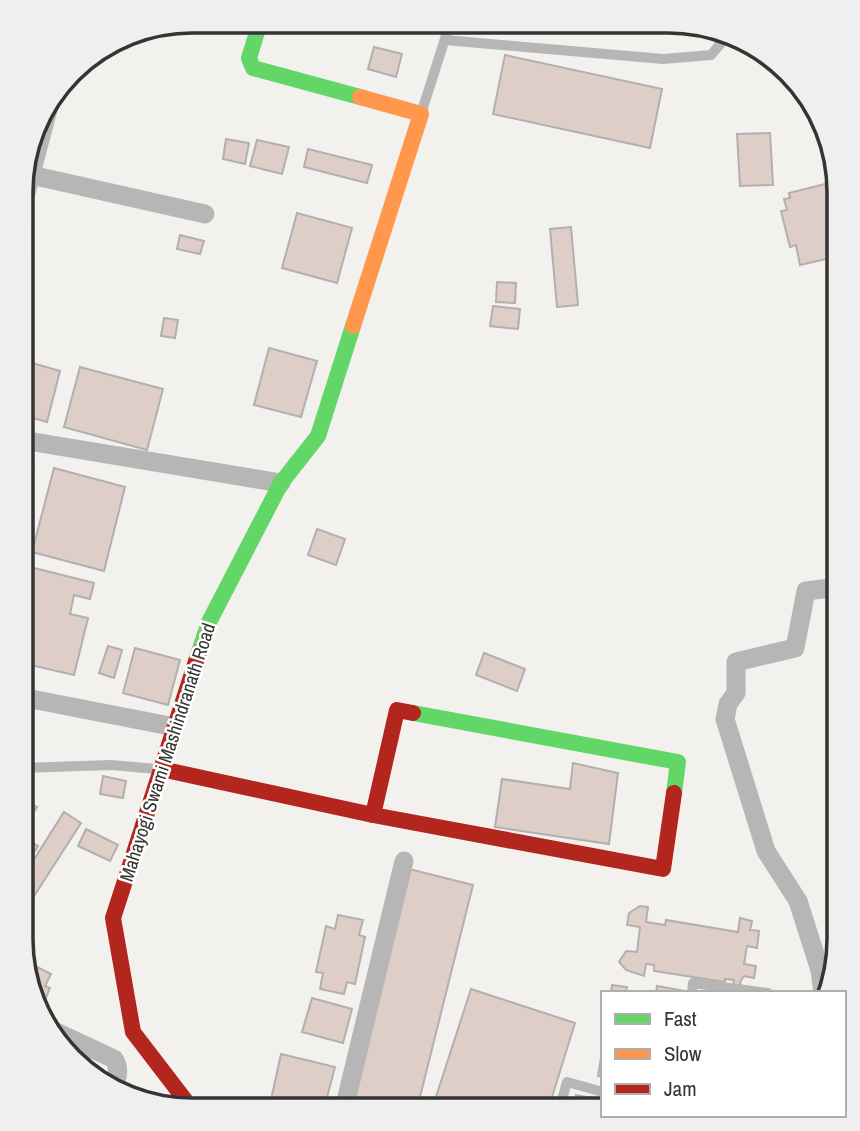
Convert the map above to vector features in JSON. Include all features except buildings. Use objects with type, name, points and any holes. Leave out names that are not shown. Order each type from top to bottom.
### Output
[{"type":"street","points":[[257,33],[249,58],[253,68],[421,114]]},
{"type":"street","name":"Mahayogi Swami Mashindranath Road","points":[[183,1097],[133,1032],[113,918],[209,622],[281,483],[318,436],[421,114]]},
{"type":"street","points":[[35,176],[205,214]]},
{"type":"street","points":[[33,442],[281,483]]},
{"type":"street","points":[[821,979],[798,901],[766,851],[725,719],[727,704],[736,694],[736,662],[795,648],[806,591],[826,589]]},
{"type":"street","points":[[33,699],[175,727]]},
{"type":"street","points":[[161,769],[373,815],[663,869],[678,762],[397,710],[373,815]]},
{"type":"street","points":[[347,1098],[404,861]]},
{"type":"street","points":[[68,1037],[114,1059],[118,1067],[116,1078]]},
{"type":"lane","points":[[421,114],[447,33]]},
{"type":"lane","points":[[445,40],[663,59],[710,55],[721,43]]},
{"type":"lane","points":[[33,768],[111,765],[161,769]]},
{"type":"lane","points":[[692,991],[693,983],[753,991]]},
{"type":"lane","points":[[562,1098],[567,1082],[601,1091]]},
{"type":"traffic: fast","points":[[257,33],[249,58],[253,68],[360,97]]},
{"type":"traffic: fast","points":[[199,652],[209,622],[281,483],[318,436],[353,326]]},
{"type":"traffic: fast","points":[[413,713],[678,762],[674,793]]},
{"type":"traffic: slow","points":[[353,326],[421,114],[360,97]]},
{"type":"traffic: jam","points":[[183,1097],[133,1032],[113,918],[199,652]]},
{"type":"traffic: jam","points":[[373,815],[397,710],[413,713]]},
{"type":"traffic: jam","points":[[161,769],[373,815],[663,869],[674,793]]}]
